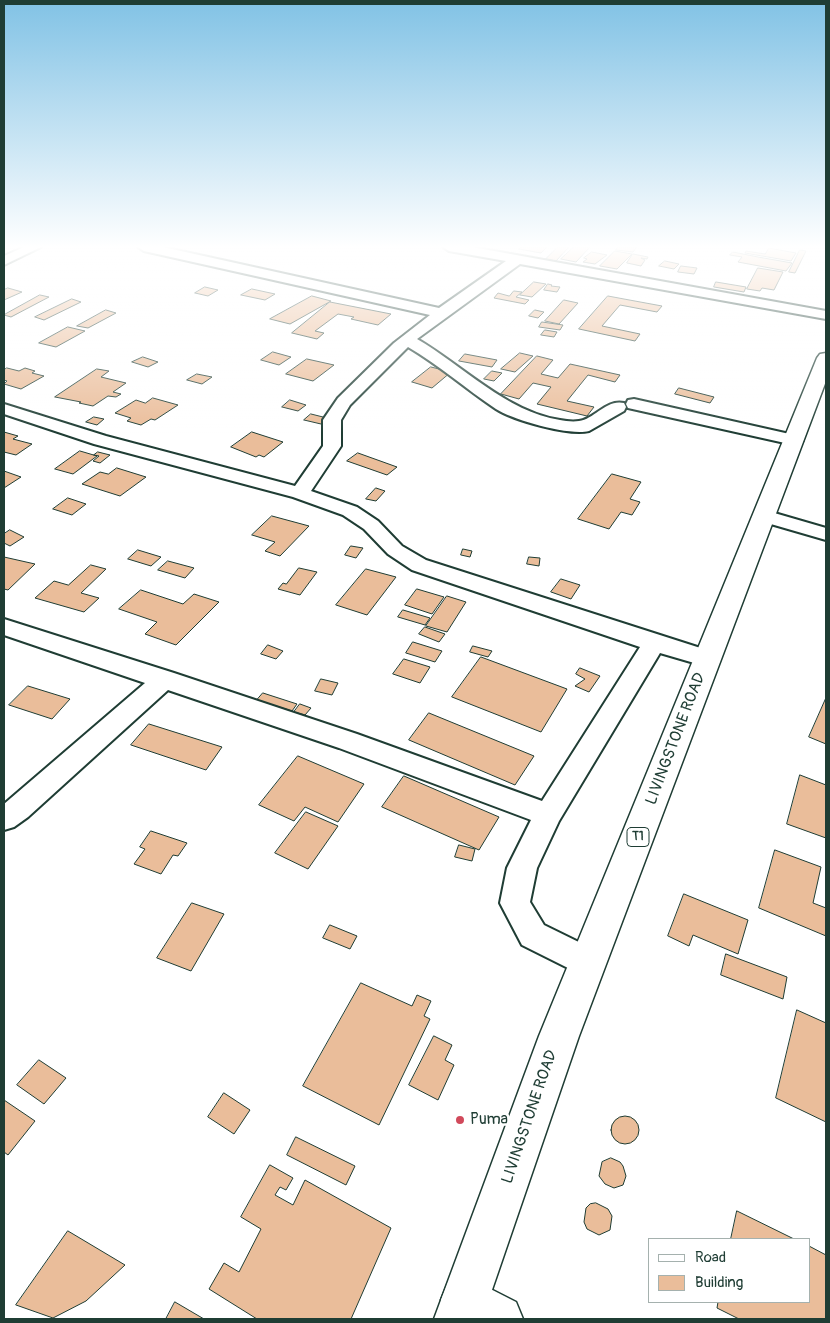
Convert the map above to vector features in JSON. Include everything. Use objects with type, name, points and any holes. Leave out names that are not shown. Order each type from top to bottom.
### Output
[{"type":"highway","name":"LIVINGSTONE ROAD","points":[[474,1313],[558,1036],[826,358]]},
{"type":"street","points":[[418,309],[441,314]]},
{"type":"street","points":[[300,493],[332,446],[332,420],[344,402],[407,340],[448,309]]},
{"type":"street","points":[[792,309],[826,315]]},
{"type":"street","points":[[407,340],[433,355],[504,407],[556,425],[583,427],[626,406],[794,440]]},
{"type":"street","points":[[4,410],[100,440],[300,493],[350,511],[371,525],[395,550],[419,565],[708,659]]},
{"type":"street","points":[[764,516],[826,534]]},
{"type":"street","points":[[4,627],[348,741],[548,815]]},
{"type":"street","points":[[588,963],[533,935],[515,903],[522,868],[548,815],[654,643]]},
{"type":"street","points":[[4,819],[18,809],[164,679]]},
{"type":"building","points":[[15,309],[27,309],[11,317],[4,315]]},
{"type":"building","points":[[52,309],[67,309],[44,320],[35,317]]},
{"type":"building","points":[[289,309],[317,309],[290,324],[270,319]]},
{"type":"building","points":[[322,309],[364,309],[391,314],[378,325],[338,314],[315,331],[324,333],[317,339],[292,333]]},
{"type":"building","points":[[556,309],[573,309],[559,324],[545,321]]},
{"type":"building","points":[[597,309],[617,309],[602,326],[640,334],[635,341],[579,329]]},
{"type":"building","points":[[640,309],[660,309],[657,312]]},
{"type":"building","points":[[106,310],[116,313],[88,328],[77,326]]},
{"type":"building","points":[[535,310],[544,312],[538,318],[529,316]]},
{"type":"building","points":[[542,322],[563,325],[560,330],[539,327]]},
{"type":"building","points":[[68,327],[85,331],[56,347],[39,343]]},
{"type":"building","points":[[545,330],[557,332],[554,337],[541,335]]},
{"type":"building","points":[[273,352],[291,357],[279,365],[261,360]]},
{"type":"building","points":[[520,353],[533,356],[515,372],[501,369]]},
{"type":"building","points":[[465,354],[497,360],[492,367],[459,361]]},
{"type":"building","points":[[537,356],[553,360],[541,374],[558,378],[570,364],[620,375],[615,382],[588,375],[567,401],[594,407],[587,416],[537,404],[551,387],[533,383],[519,399],[501,394]]},
{"type":"building","points":[[143,357],[158,362],[148,367],[132,362]]},
{"type":"building","points":[[307,359],[334,365],[313,381],[286,374]]},
{"type":"building","points":[[431,367],[451,372],[432,388],[412,382]]},
{"type":"building","points":[[7,368],[19,371],[25,368],[35,371],[32,373],[44,376],[21,389],[4,384],[7,381],[4,380],[4,370]]},
{"type":"building","points":[[97,369],[109,371],[101,377],[126,383],[113,392],[121,394],[116,397],[108,396],[93,406],[55,397]]},
{"type":"building","points":[[492,371],[502,373],[494,381],[484,379]]},
{"type":"building","points":[[197,374],[212,377],[202,384],[187,380]]},
{"type":"building","points":[[679,388],[714,397],[710,403],[675,394]]},
{"type":"building","points":[[153,398],[178,405],[155,420],[151,419],[141,425],[127,421],[131,418],[115,413],[136,400],[145,403]]},
{"type":"building","points":[[290,400],[306,405],[298,411],[282,407]]},
{"type":"building","points":[[311,414],[327,418],[321,424],[304,420]]},
{"type":"building","points":[[94,417],[104,419],[97,425],[86,422]]},
{"type":"building","points":[[4,432],[18,436],[13,439],[32,444],[16,455],[4,452]]},
{"type":"building","points":[[252,432],[283,442],[264,457],[259,455],[256,457],[231,447]]},
{"type":"building","points":[[80,451],[97,456],[73,474],[55,469]]},
{"type":"building","points":[[98,452],[110,455],[100,463],[93,461],[99,456],[94,455]]},
{"type":"building","points":[[358,453],[397,467],[387,475],[347,461]]},
{"type":"building","points":[[117,468],[146,477],[120,496],[82,484],[100,472],[108,474]]},
{"type":"building","points":[[4,471],[21,477],[4,488]]},
{"type":"building","points":[[612,474],[641,482],[630,499],[640,502],[632,515],[621,512],[609,529],[578,519]]},
{"type":"building","points":[[376,488],[385,491],[376,501],[366,499]]},
{"type":"building","points":[[68,498],[86,504],[72,515],[53,509]]},
{"type":"building","points":[[272,516],[309,526],[280,556],[265,551],[275,542],[252,535]]},
{"type":"building","points":[[10,530],[24,537],[10,546],[4,543],[4,534]]},
{"type":"building","points":[[351,546],[363,548],[356,558],[345,555]]},
{"type":"building","points":[[463,549],[472,551],[470,557],[461,555]]},
{"type":"building","points":[[138,550],[161,557],[151,566],[128,559]]},
{"type":"building","points":[[4,557],[35,564],[8,590],[4,589]]},
{"type":"building","points":[[529,557],[540,558],[539,566],[527,564]]},
{"type":"building","points":[[168,561],[194,568],[185,578],[158,570]]},
{"type":"building","points":[[91,565],[106,569],[81,593],[99,598],[84,612],[35,598],[54,581],[68,585]]},
{"type":"building","points":[[299,568],[317,572],[300,595],[278,589],[283,583],[286,584]]},
{"type":"building","points":[[366,569],[396,577],[367,615],[336,605]]},
{"type":"building","points":[[561,579],[580,585],[571,599],[551,592]]},
{"type":"building","points":[[417,589],[444,597],[432,614],[405,605]]},
{"type":"building","points":[[141,590],[183,604],[194,594],[219,602],[176,645],[145,634],[157,622],[119,609]]},
{"type":"building","points":[[447,596],[466,602],[447,632],[426,626]]},
{"type":"building","points":[[403,610],[430,618],[425,625],[398,617]]},
{"type":"building","points":[[425,627],[445,634],[439,642],[419,634]]},
{"type":"building","points":[[413,642],[442,651],[435,662],[406,653]]},
{"type":"building","points":[[268,645],[283,651],[276,659],[261,654]]},
{"type":"building","points":[[473,646],[492,651],[488,657],[470,652]]},
{"type":"building","points":[[481,657],[567,689],[541,732],[452,697]]},
{"type":"building","points":[[404,659],[430,667],[420,683],[393,674]]},
{"type":"building","points":[[580,668],[600,676],[589,692],[575,686],[585,679],[576,674]]},
{"type":"building","points":[[321,679],[338,683],[332,695],[315,691]]},
{"type":"building","points":[[28,686],[70,699],[52,719],[9,705]]},
{"type":"building","points":[[263,693],[297,704],[292,711],[257,700]]},
{"type":"building","points":[[826,698],[826,744],[809,737]]},
{"type":"building","points":[[300,704],[311,708],[305,715],[294,712]]},
{"type":"building","points":[[429,713],[534,756],[515,785],[409,740]]},
{"type":"building","points":[[149,724],[222,747],[206,770],[131,745]]},
{"type":"building","points":[[298,756],[364,784],[338,822],[305,807],[294,821],[259,805]]},
{"type":"building","points":[[800,775],[826,785],[826,838],[787,824]]},
{"type":"building","points":[[404,776],[499,817],[479,850],[382,807]]},
{"type":"building","points":[[306,812],[338,826],[308,869],[275,853]]},
{"type":"building","points":[[151,831],[187,843],[178,856],[173,855],[161,874],[134,864],[145,849],[140,847]]},
{"type":"building","points":[[459,845],[475,849],[472,861],[455,857]]},
{"type":"building","points":[[775,850],[821,867],[813,903],[826,908],[826,936],[759,908]]},
{"type":"building","points":[[684,894],[748,920],[738,954],[693,935],[689,946],[668,936]]},
{"type":"building","points":[[192,903],[224,914],[191,971],[157,958]]},
{"type":"building","points":[[330,925],[357,936],[350,949],[323,938]]},
{"type":"building","points":[[726,954],[787,977],[783,999],[721,975]]},
{"type":"building","points":[[361,983],[412,1006],[417,995],[431,1001],[424,1016],[430,1019],[379,1125],[303,1086]]},
{"type":"building","points":[[797,1010],[826,1023],[826,1122],[776,1098]]},
{"type":"building","points":[[434,1036],[452,1045],[445,1060],[454,1065],[438,1100],[409,1085]]},
{"type":"building","points":[[39,1060],[66,1078],[44,1104],[17,1085]]},
{"type":"building","points":[[224,1093],[250,1110],[234,1134],[208,1117]]},
{"type":"building","points":[[4,1100],[35,1121],[8,1155],[4,1152]]},
{"type":"building","points":[[625,1116],[635,1120],[639,1130],[635,1140],[625,1144],[615,1140],[611,1130],[615,1120]]},
{"type":"building","points":[[296,1137],[355,1166],[346,1185],[287,1155]]},
{"type":"building","points":[[611,1158],[620,1162],[626,1176],[623,1185],[614,1188],[605,1184],[599,1176],[602,1162]]},
{"type":"building","points":[[270,1165],[293,1178],[286,1190],[280,1187],[275,1195],[293,1205],[305,1180],[391,1228],[351,1319],[257,1319],[209,1289],[224,1263],[239,1272],[261,1229],[241,1217]]},
{"type":"building","points":[[596,1203],[608,1209],[612,1216],[610,1230],[599,1235],[587,1229],[584,1222],[586,1208],[590,1204]]},
{"type":"building","points":[[737,1211],[792,1238],[731,1238]]},
{"type":"building","points":[[68,1231],[125,1265],[86,1301],[53,1318],[16,1305]]},
{"type":"building","points":[[810,1247],[826,1255],[826,1319],[739,1319],[717,1308],[718,1303],[810,1303]]},
{"type":"building","points":[[175,1302],[204,1319],[166,1319]]},
{"type":"place","name":"Puma","points":[[460,1120]]}]
